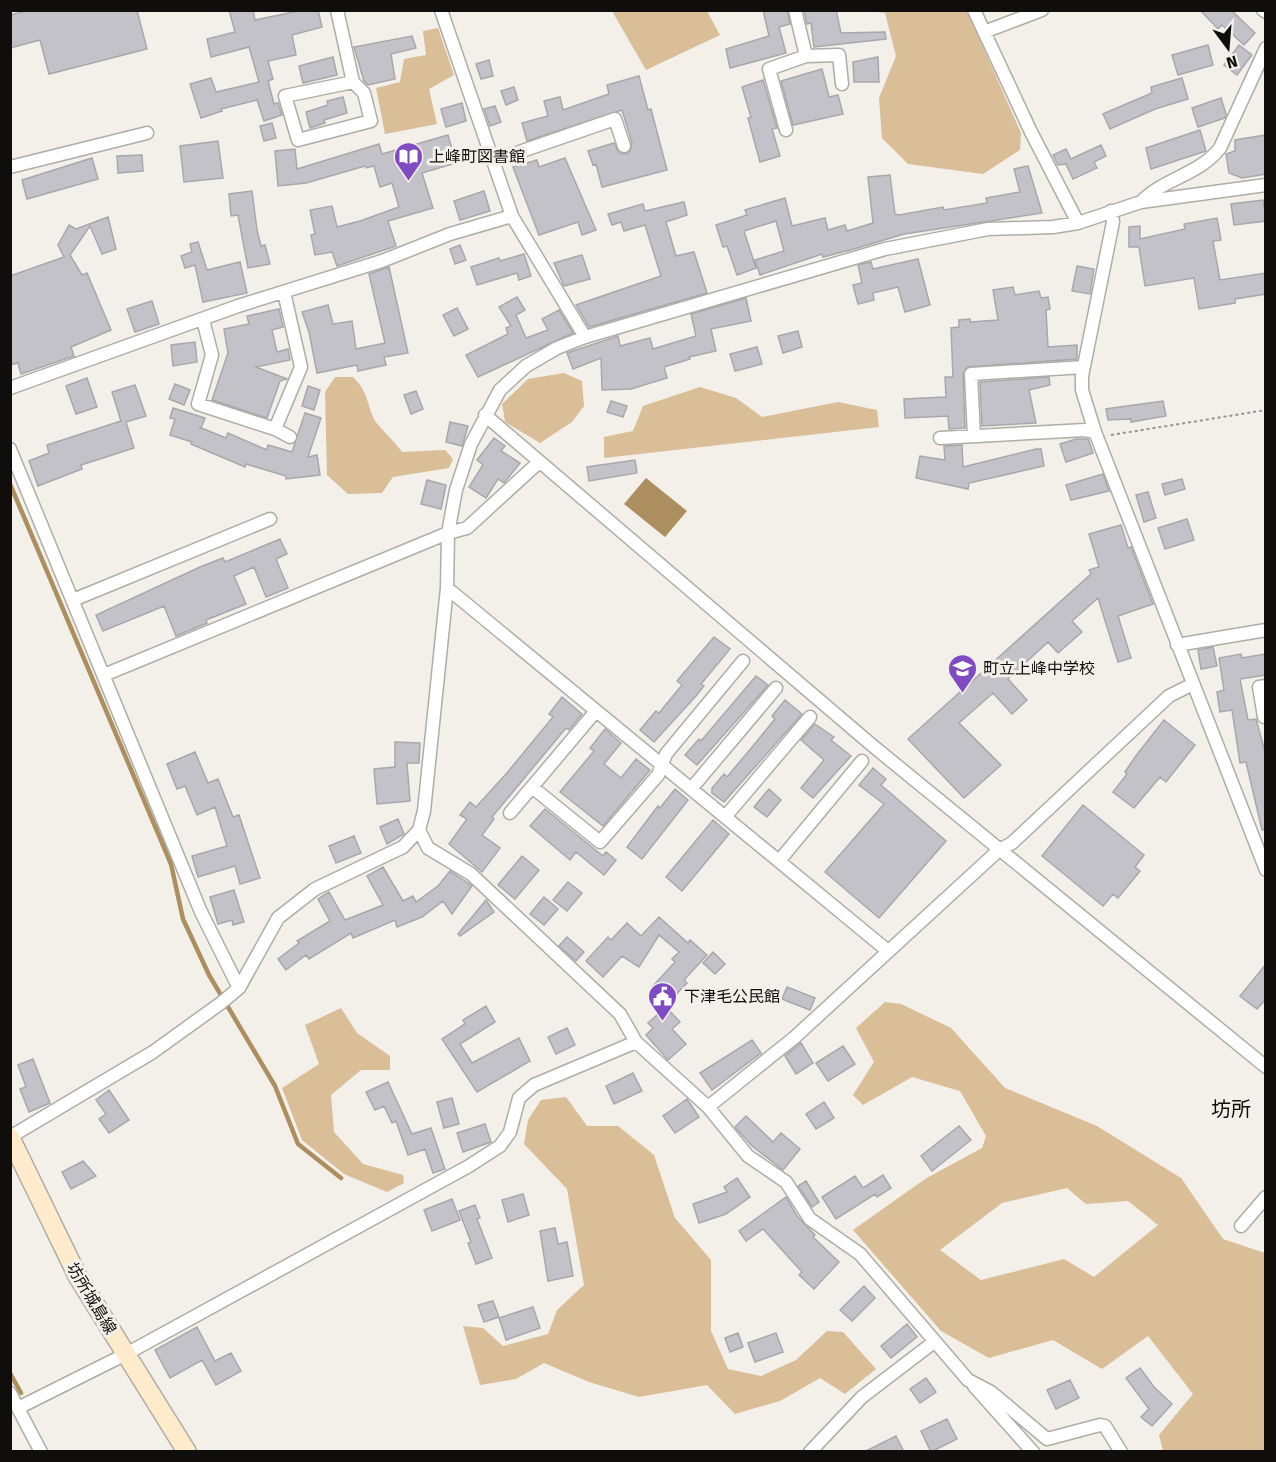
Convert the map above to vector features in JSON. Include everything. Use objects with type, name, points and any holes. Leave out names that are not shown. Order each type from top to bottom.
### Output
[{"type":"main road","name":"坊所城島線","points":[[10,1137],[70,1260],[187,1452]]},
{"type":"street","points":[[338,10],[353,82],[364,93],[371,121],[298,140],[285,96],[353,82]]},
{"type":"street","points":[[441,10],[512,216],[585,337]]},
{"type":"street","points":[[795,10],[806,56]]},
{"type":"street","points":[[974,10],[1078,223]]},
{"type":"street","points":[[984,32],[1042,10]]},
{"type":"street","points":[[1141,202],[1152,190],[1209,162],[1220,148],[1266,48]]},
{"type":"street","points":[[786,130],[769,69],[806,56],[839,55],[842,84]]},
{"type":"street","points":[[493,161],[615,120],[624,146]]},
{"type":"street","points":[[10,167],[147,133]]},
{"type":"street","points":[[10,1137],[153,1052],[221,1003],[239,988],[278,918],[315,889],[403,847],[419,830],[424,811],[447,588],[448,533],[456,490],[471,444],[485,415],[500,390],[526,366],[557,348],[585,337],[885,249],[988,229],[1053,227],[1078,223],[1141,202],[1266,185]]},
{"type":"street","points":[[1111,211],[1113,222],[1084,368],[1082,390],[1095,432],[1191,685],[1262,854],[1266,870]]},
{"type":"street","points":[[10,388],[284,292],[382,261],[450,234],[512,216]]},
{"type":"street","points":[[275,429],[301,367],[284,292]]},
{"type":"street","points":[[203,321],[212,355],[198,404],[290,436]]},
{"type":"street","points":[[974,436],[971,374],[1084,368]]},
{"type":"street","points":[[485,415],[538,463],[999,850],[1266,1067]]},
{"type":"street","points":[[940,438],[1085,430],[1095,432]]},
{"type":"street","points":[[10,449],[201,912],[239,988]]},
{"type":"street","points":[[104,675],[448,533],[466,528],[538,463]]},
{"type":"street","points":[[73,600],[270,519]]},
{"type":"street","points":[[447,588],[888,951]]},
{"type":"street","points":[[1177,645],[1266,630]]},
{"type":"street","points":[[532,787],[600,842],[658,775],[666,754],[744,660]]},
{"type":"street","points":[[708,1107],[795,1037],[999,850],[1012,843],[1169,696],[1191,685]]},
{"type":"street","points":[[1264,717],[1258,687],[1266,686]]},
{"type":"street","points":[[692,789],[776,688]]},
{"type":"street","points":[[510,813],[596,711]]},
{"type":"street","points":[[725,817],[810,717]]},
{"type":"street","points":[[778,861],[862,761]]},
{"type":"street","points":[[419,830],[428,848],[471,874],[620,1014],[636,1042],[708,1107],[748,1156],[786,1182],[810,1219],[860,1254],[919,1319],[934,1342],[1033,1452]]},
{"type":"street","points":[[18,1408],[126,1354],[469,1166],[500,1146],[510,1132],[519,1098],[534,1085],[636,1042]]},
{"type":"street","points":[[1241,1226],[1266,1197]]},
{"type":"street","points":[[810,1452],[861,1397],[934,1342]]},
{"type":"street","points":[[968,1380],[991,1392],[1047,1438],[1100,1425],[1105,1426],[1121,1452]]},
{"type":"street","points":[[10,1393],[41,1452]]},
{"type":"path","points":[[1095,432],[1110,435],[1266,410]]},
{"type":"shaded area","points":[[612,11],[707,11],[720,35],[646,70]]},
{"type":"shaded area","points":[[871,11],[967,11],[1021,133],[1020,150],[983,174],[908,164],[882,138],[879,98],[896,56],[885,13]]},
{"type":"shaded area","points":[[438,28],[454,75],[429,89],[437,124],[385,134],[376,88],[400,82],[404,59],[426,55],[423,31]]},
{"type":"shaded area","points":[[564,373],[582,381],[584,406],[572,422],[540,443],[505,422],[502,404],[528,379]]},
{"type":"shaded area","points":[[335,377],[353,377],[358,382],[376,422],[402,452],[445,450],[453,459],[449,468],[393,477],[382,493],[348,494],[327,475],[325,392]]},
{"type":"shaded area","points":[[700,387],[736,398],[762,417],[838,402],[877,410],[879,427],[604,458],[604,437],[633,431],[643,406]]},
{"type":"shaded area","points":[[646,478],[687,511],[665,537],[624,504]]},
{"type":"shaded area","points":[[885,1002],[901,1004],[951,1028],[1005,1088],[1097,1126],[1181,1178],[1223,1239],[1265,1253],[1265,1451],[1163,1451],[1159,1435],[1193,1394],[1148,1336],[1102,1369],[1053,1340],[989,1358],[941,1331],[853,1230],[925,1179],[982,1148],[986,1136],[960,1091],[912,1077],[863,1105],[853,1095],[874,1062],[856,1028]],"holes":[[[1067,1188],[1086,1204],[1128,1201],[1158,1225],[1094,1277],[1064,1259],[981,1280],[940,1250],[1002,1203]]]},
{"type":"shaded area","points":[[341,1008],[357,1033],[390,1056],[390,1070],[361,1070],[331,1095],[334,1132],[363,1164],[403,1175],[404,1183],[387,1192],[344,1174],[302,1140],[282,1088],[319,1064],[305,1025]]},
{"type":"shaded area","points":[[566,1097],[587,1126],[618,1126],[654,1155],[675,1218],[711,1260],[711,1331],[728,1369],[761,1376],[796,1360],[827,1331],[843,1332],[876,1369],[845,1394],[820,1378],[780,1401],[735,1414],[707,1385],[639,1397],[589,1382],[544,1363],[516,1379],[480,1385],[463,1326],[483,1328],[503,1346],[548,1334],[557,1310],[584,1285],[567,1189],[524,1144],[528,1120],[541,1100]]},
{"type":"building","points":[[29,10],[137,10],[147,49],[49,74],[40,40],[10,48],[10,15]]},
{"type":"building","points":[[229,10],[253,10],[255,20],[303,10],[318,10],[322,27],[292,35],[296,55],[268,61],[273,79],[268,81],[274,104],[278,103],[282,115],[264,121],[257,100],[221,109],[222,111],[201,118],[190,84],[211,78],[216,92],[259,82],[249,47],[211,57],[207,39],[235,32]]},
{"type":"building","points":[[763,10],[787,10],[790,24],[779,27],[786,53],[730,68],[726,49],[769,36]]},
{"type":"building","points":[[804,10],[836,10],[841,33],[885,32],[886,39],[814,47],[811,23],[807,24]]},
{"type":"building","points":[[1200,10],[1231,10],[1255,33],[1244,45],[1222,25],[1218,29]]},
{"type":"building","points":[[412,36],[416,48],[391,54],[395,79],[368,85],[364,81],[354,47]]},
{"type":"building","points":[[1208,45],[1213,65],[1178,75],[1172,55]]},
{"type":"building","points":[[1239,45],[1252,55],[1237,75],[1224,65]]},
{"type":"building","points":[[333,57],[337,75],[303,83],[299,66]]},
{"type":"building","points":[[878,57],[879,82],[854,82],[853,62]]},
{"type":"building","points":[[489,60],[493,76],[481,79],[476,64]]},
{"type":"building","points":[[822,69],[829,97],[838,95],[843,114],[793,125],[781,81]]},
{"type":"building","points":[[639,76],[648,110],[651,109],[667,170],[602,187],[596,164],[593,165],[588,151],[614,143],[619,153],[626,154],[630,151],[632,143],[622,110],[527,141],[522,123],[548,116],[544,101],[560,97],[563,110],[609,94],[607,85]]},
{"type":"building","points":[[1182,78],[1188,99],[1155,109],[1110,129],[1103,114],[1152,93],[1151,87]]},
{"type":"building","points":[[763,80],[777,128],[772,129],[780,156],[760,162],[742,87]]},
{"type":"building","points":[[514,87],[518,100],[506,105],[501,91]]},
{"type":"building","points":[[343,97],[347,113],[324,120],[325,123],[310,128],[306,112],[328,105],[327,101]]},
{"type":"building","points":[[1221,98],[1225,118],[1198,127],[1192,108]]},
{"type":"building","points":[[462,103],[466,121],[446,127],[441,109]]},
{"type":"building","points":[[495,106],[501,122],[490,126],[484,109]]},
{"type":"building","points":[[272,123],[276,138],[264,141],[260,126]]},
{"type":"building","points":[[1200,130],[1206,151],[1151,169],[1146,148]]},
{"type":"building","points":[[448,135],[456,163],[422,173],[433,208],[388,221],[396,246],[337,266],[332,252],[315,255],[311,235],[315,234],[310,210],[332,206],[337,227],[360,221],[399,207],[392,183],[380,187],[374,166],[366,168],[365,166],[306,183],[278,186],[275,151],[295,149],[297,169],[379,144],[382,154]]},
{"type":"building","points":[[1266,135],[1266,174],[1242,178],[1229,173],[1226,154],[1235,151],[1235,140]]},
{"type":"building","points":[[218,141],[223,178],[184,182],[180,146]]},
{"type":"building","points":[[1101,145],[1106,156],[1094,162],[1097,168],[1073,179],[1066,164],[1058,165],[1053,155],[1066,149],[1071,159]]},
{"type":"building","points":[[142,155],[143,171],[118,173],[117,156]]},
{"type":"building","points":[[92,158],[98,179],[27,199],[22,180]]},
{"type":"building","points":[[565,158],[596,230],[582,235],[578,222],[539,235],[513,167],[537,160],[539,167]]},
{"type":"building","points":[[1028,166],[1042,213],[904,234],[823,257],[822,254],[760,275],[755,260],[784,251],[776,221],[744,231],[756,268],[737,275],[727,246],[723,247],[716,225],[747,215],[745,210],[785,198],[792,226],[825,218],[828,230],[845,225],[847,231],[873,223],[868,177],[890,175],[895,214],[899,215],[943,207],[944,210],[987,203],[986,198],[1020,192],[1014,169]]},
{"type":"building","points":[[252,191],[257,230],[261,246],[265,245],[270,264],[248,268],[238,215],[231,216],[229,194]]},
{"type":"building","points":[[484,191],[490,211],[460,220],[454,201]]},
{"type":"building","points":[[1263,200],[1266,221],[1234,225],[1231,204]]},
{"type":"building","points":[[684,202],[687,215],[666,222],[676,256],[694,252],[707,293],[589,327],[576,305],[661,276],[645,225],[624,231],[621,222],[612,225],[608,214],[643,204],[645,211]]},
{"type":"building","points":[[108,217],[116,249],[102,254],[90,226],[70,255],[82,275],[87,273],[111,330],[71,347],[74,356],[21,374],[18,363],[10,365],[10,276],[64,257],[58,245],[69,225],[76,229]]},
{"type":"building","points":[[1217,218],[1221,240],[1213,241],[1220,280],[1266,273],[1266,294],[1235,299],[1235,303],[1199,309],[1194,278],[1145,286],[1139,247],[1129,247],[1129,227],[1140,226],[1140,239],[1185,229],[1184,224]]},
{"type":"building","points":[[198,242],[207,270],[240,262],[247,293],[203,302],[195,265],[185,268],[181,256],[192,252],[190,244]]},
{"type":"building","points":[[460,245],[466,260],[455,264],[450,249]]},
{"type":"building","points":[[524,254],[531,276],[519,280],[517,273],[477,285],[471,267],[499,258],[500,261]]},
{"type":"building","points":[[582,255],[590,279],[564,286],[554,263]]},
{"type":"building","points":[[918,259],[930,305],[905,312],[898,287],[873,293],[874,300],[858,304],[853,285],[862,283],[858,265],[871,262],[873,269]]},
{"type":"building","points":[[1077,266],[1094,269],[1090,294],[1072,291]]},
{"type":"building","points":[[389,267],[408,353],[384,357],[386,365],[358,371],[357,365],[317,373],[309,332],[302,312],[328,305],[333,324],[352,321],[356,349],[385,343],[369,274]]},
{"type":"building","points":[[1013,287],[1015,295],[1039,291],[1041,298],[1048,297],[1050,309],[1046,310],[1048,347],[1077,345],[1077,359],[967,367],[963,374],[965,428],[949,429],[948,416],[905,418],[904,399],[946,397],[945,377],[953,377],[951,328],[959,327],[959,320],[970,319],[970,322],[998,320],[993,290]]},
{"type":"building","points":[[517,297],[525,310],[516,315],[526,338],[548,330],[542,319],[559,310],[573,333],[478,377],[466,355],[508,334],[506,328],[511,326],[499,307]]},
{"type":"building","points":[[746,298],[751,321],[711,329],[716,351],[689,357],[690,359],[664,367],[667,378],[631,389],[602,390],[601,358],[573,369],[567,353],[618,336],[620,346],[650,338],[653,349],[696,336],[691,314]]},
{"type":"building","points":[[152,301],[159,324],[135,332],[127,309]]},
{"type":"building","points":[[457,308],[468,329],[454,336],[443,315]]},
{"type":"building","points":[[279,309],[283,327],[272,330],[277,352],[288,349],[290,360],[256,367],[287,379],[280,381],[267,418],[212,400],[228,353],[224,329],[249,324],[247,316]]},
{"type":"building","points":[[798,331],[802,347],[783,353],[778,336]]},
{"type":"building","points":[[195,342],[197,362],[173,366],[171,345]]},
{"type":"building","points":[[757,347],[762,364],[735,371],[730,354]]},
{"type":"building","points":[[1049,377],[1050,385],[1029,390],[1036,423],[982,426],[980,382]]},
{"type":"building","points":[[87,378],[97,407],[76,414],[66,386]]},
{"type":"building","points":[[175,384],[190,390],[184,405],[169,399]]},
{"type":"building","points":[[135,385],[146,416],[126,422],[134,448],[81,465],[82,469],[38,486],[29,461],[49,453],[47,445],[121,421],[112,392]]},
{"type":"building","points":[[308,386],[320,390],[314,410],[302,406]]},
{"type":"building","points":[[416,391],[423,409],[411,414],[404,395]]},
{"type":"building","points":[[611,401],[627,406],[623,417],[607,412]]},
{"type":"building","points":[[1163,401],[1166,416],[1131,422],[1131,419],[1108,420],[1106,409]]},
{"type":"building","points":[[173,408],[205,418],[201,428],[226,438],[228,433],[267,450],[268,445],[292,452],[305,413],[321,418],[308,457],[317,455],[320,475],[286,479],[286,476],[246,464],[245,467],[191,444],[192,442],[170,435],[175,419],[170,418]]},
{"type":"building","points":[[450,422],[468,426],[462,446],[446,442]]},
{"type":"building","points":[[494,438],[505,446],[501,451],[520,463],[504,483],[498,479],[486,498],[469,487],[483,465],[477,460]]},
{"type":"building","points":[[1076,439],[1088,439],[1093,453],[1066,462],[1060,444]]},
{"type":"building","points":[[962,445],[963,467],[1036,449],[1041,449],[1044,466],[969,483],[968,489],[916,478],[920,456],[945,460],[944,446]]},
{"type":"building","points":[[635,460],[637,473],[589,481],[587,467]]},
{"type":"building","points":[[1103,474],[1109,491],[1071,500],[1066,485]]},
{"type":"building","points":[[1182,479],[1185,489],[1165,495],[1162,484]]},
{"type":"building","points":[[427,480],[446,485],[441,509],[421,504]]},
{"type":"building","points":[[1148,492],[1156,518],[1144,522],[1136,495]]},
{"type":"building","points":[[1187,519],[1194,540],[1165,549],[1158,528]]},
{"type":"building","points":[[1121,525],[1128,548],[1131,547],[1153,604],[1118,616],[1131,658],[1118,662],[1098,598],[1072,621],[1082,632],[1058,653],[1048,642],[1008,679],[1027,700],[1012,714],[993,693],[959,723],[1001,765],[964,798],[908,739],[1091,574],[1089,570],[1099,567],[1089,534]]},
{"type":"building","points":[[280,539],[287,554],[276,559],[288,588],[266,597],[254,567],[234,576],[246,604],[206,620],[207,623],[176,636],[164,606],[103,631],[96,615],[200,567],[223,558],[225,562]]},
{"type":"building","points":[[714,637],[730,649],[701,684],[704,686],[696,696],[654,742],[640,730],[656,711],[659,713],[682,685],[677,681]]},
{"type":"building","points":[[1213,647],[1217,666],[1201,669],[1198,650]]},
{"type":"building","points":[[1241,654],[1242,658],[1266,654],[1266,675],[1240,679],[1248,720],[1256,719],[1266,755],[1266,830],[1262,830],[1246,762],[1240,763],[1232,710],[1220,712],[1217,692],[1224,690],[1219,658]]},
{"type":"building","points":[[756,676],[768,685],[697,765],[685,755],[699,739],[701,741]]},
{"type":"building","points":[[562,697],[582,714],[569,730],[566,728],[492,817],[494,819],[482,835],[500,848],[482,872],[449,844],[467,819],[460,815],[470,802],[476,807],[506,774],[553,717],[549,714]]},
{"type":"building","points":[[785,700],[802,714],[724,802],[712,793],[712,788],[724,774],[727,777],[753,746],[775,719],[772,716]]},
{"type":"building","points":[[1164,720],[1195,745],[1166,782],[1160,777],[1134,808],[1113,792],[1127,774],[1125,772],[1135,757]]},
{"type":"building","points":[[815,724],[834,737],[831,740],[851,756],[813,798],[801,788],[824,760],[801,740]]},
{"type":"building","points":[[605,729],[621,743],[604,764],[621,778],[636,759],[650,770],[603,826],[560,792],[594,751],[590,748]]},
{"type":"building","points":[[395,742],[420,743],[419,763],[407,763],[410,801],[377,804],[374,769],[395,767]]},
{"type":"building","points":[[195,752],[208,783],[218,779],[233,817],[239,815],[260,878],[240,884],[235,866],[198,877],[192,856],[227,846],[215,807],[197,815],[185,786],[177,789],[167,764]]},
{"type":"building","points":[[873,768],[886,779],[881,785],[946,841],[879,918],[825,872],[884,804],[859,785]]},
{"type":"building","points":[[675,789],[688,800],[642,859],[627,847],[658,806],[660,808]]},
{"type":"building","points":[[769,789],[781,800],[767,817],[754,807]]},
{"type":"building","points":[[1083,805],[1144,855],[1135,867],[1140,871],[1118,898],[1113,894],[1103,906],[1042,856]]},
{"type":"building","points":[[545,809],[603,856],[606,852],[616,860],[604,875],[576,852],[570,860],[530,826]]},
{"type":"building","points":[[398,819],[404,834],[387,844],[380,827]]},
{"type":"building","points":[[713,820],[729,834],[682,891],[666,877]]},
{"type":"building","points":[[354,836],[361,853],[336,863],[329,846]]},
{"type":"building","points":[[522,856],[539,870],[515,899],[498,885]]},
{"type":"building","points":[[383,867],[403,901],[413,896],[416,902],[438,886],[450,871],[472,886],[452,914],[443,901],[422,917],[397,927],[395,920],[353,938],[351,933],[309,959],[306,955],[286,970],[278,959],[299,943],[297,941],[330,921],[318,899],[329,892],[345,920],[383,905],[367,876]]},
{"type":"building","points":[[568,882],[582,893],[567,911],[553,900]]},
{"type":"building","points":[[234,890],[244,922],[233,925],[232,920],[218,924],[210,897]]},
{"type":"building","points":[[544,897],[558,909],[544,925],[530,914]]},
{"type":"building","points":[[486,900],[494,912],[460,936],[458,934]]},
{"type":"building","points":[[659,917],[688,943],[690,940],[707,955],[684,980],[687,983],[670,1001],[653,986],[675,962],[672,959],[679,952],[659,935],[639,967],[622,956],[603,977],[586,961],[608,937],[611,940],[627,923],[641,936]]},
{"type":"building","points":[[567,937],[584,952],[576,961],[559,946]]},
{"type":"building","points":[[713,952],[725,964],[715,974],[703,963]]},
{"type":"building","points":[[1266,964],[1266,999],[1257,1009],[1240,996]]},
{"type":"building","points":[[787,987],[815,998],[810,1010],[782,999]]},
{"type":"building","points":[[486,1006],[495,1022],[460,1044],[472,1063],[519,1038],[530,1061],[477,1092],[442,1039],[465,1024],[463,1020]]},
{"type":"building","points":[[666,1007],[680,1022],[672,1029],[686,1044],[668,1060],[646,1035],[653,1028],[648,1023]]},
{"type":"building","points":[[567,1028],[575,1045],[556,1054],[548,1037]]},
{"type":"building","points":[[752,1040],[761,1053],[712,1090],[700,1073]]},
{"type":"building","points":[[801,1043],[813,1063],[796,1074],[785,1056]]},
{"type":"building","points":[[843,1046],[855,1064],[828,1081],[816,1063]]},
{"type":"building","points":[[33,1059],[50,1103],[29,1112],[20,1089],[26,1087],[18,1065]]},
{"type":"building","points":[[633,1073],[642,1091],[614,1104],[606,1086]]},
{"type":"building","points":[[388,1082],[412,1134],[431,1128],[445,1169],[433,1173],[425,1149],[408,1155],[396,1121],[392,1123],[384,1106],[375,1110],[366,1092]]},
{"type":"building","points":[[109,1090],[129,1120],[109,1133],[99,1119],[106,1114],[96,1100]]},
{"type":"building","points":[[452,1098],[459,1124],[444,1128],[437,1102]]},
{"type":"building","points":[[687,1099],[699,1117],[675,1133],[663,1116]]},
{"type":"building","points":[[824,1102],[834,1118],[816,1129],[806,1114]]},
{"type":"building","points":[[746,1116],[773,1142],[781,1133],[800,1149],[783,1170],[752,1146],[735,1127]]},
{"type":"building","points":[[485,1124],[491,1142],[463,1152],[457,1133]]},
{"type":"building","points":[[959,1126],[971,1140],[932,1171],[921,1156]]},
{"type":"building","points":[[83,1161],[96,1176],[71,1189],[62,1172]]},
{"type":"building","points":[[883,1175],[891,1188],[877,1197],[875,1194],[836,1219],[822,1197],[855,1176],[863,1188]]},
{"type":"building","points":[[737,1178],[750,1197],[726,1214],[699,1223],[693,1204],[727,1192],[724,1187]]},
{"type":"building","points":[[806,1181],[819,1202],[812,1207],[798,1186]]},
{"type":"building","points":[[523,1194],[529,1215],[508,1222],[502,1200]]},
{"type":"building","points":[[786,1197],[797,1216],[815,1235],[813,1237],[839,1262],[814,1289],[799,1275],[802,1272],[763,1229],[746,1241],[739,1231]]},
{"type":"building","points":[[452,1199],[460,1220],[432,1231],[424,1210]]},
{"type":"building","points":[[475,1205],[480,1218],[477,1219],[492,1258],[476,1264],[468,1243],[471,1242],[459,1211]]},
{"type":"building","points":[[555,1228],[558,1244],[567,1242],[573,1276],[548,1281],[540,1231]]},
{"type":"building","points":[[864,1286],[875,1298],[852,1321],[840,1310]]},
{"type":"building","points":[[493,1301],[499,1317],[484,1322],[478,1305]]},
{"type":"building","points":[[533,1307],[540,1328],[506,1340],[499,1318]]},
{"type":"building","points":[[907,1324],[917,1337],[891,1358],[881,1346]]},
{"type":"building","points":[[197,1327],[215,1361],[231,1353],[241,1371],[216,1385],[202,1360],[170,1378],[155,1350]]},
{"type":"building","points":[[738,1333],[743,1347],[730,1352],[725,1338]]},
{"type":"building","points":[[776,1333],[783,1352],[755,1362],[748,1343]]},
{"type":"building","points":[[1140,1368],[1154,1387],[1172,1404],[1152,1426],[1141,1417],[1149,1409],[1126,1378]]},
{"type":"building","points":[[926,1378],[936,1392],[920,1403],[910,1389]]},
{"type":"building","points":[[1070,1380],[1079,1398],[1056,1409],[1047,1390]]},
{"type":"building","points":[[947,1419],[957,1439],[931,1452],[921,1431]]},
{"type":"building","points":[[896,1436],[904,1452],[864,1452]]},
{"type":"waterway","points":[[10,484],[171,864],[183,919],[209,975],[275,1086],[298,1144],[341,1178]]},
{"type":"waterway","points":[[10,1373],[21,1393]]},
{"type":"place","name":"上峰町図書館","points":[[408,182]]},
{"type":"place","name":"町立上峰中学校","points":[[962,694]]},
{"type":"place","name":"下津毛公民館","points":[[663,1022]]},
{"type":"district","name":"坊所","points":[[1231,1109]]}]
